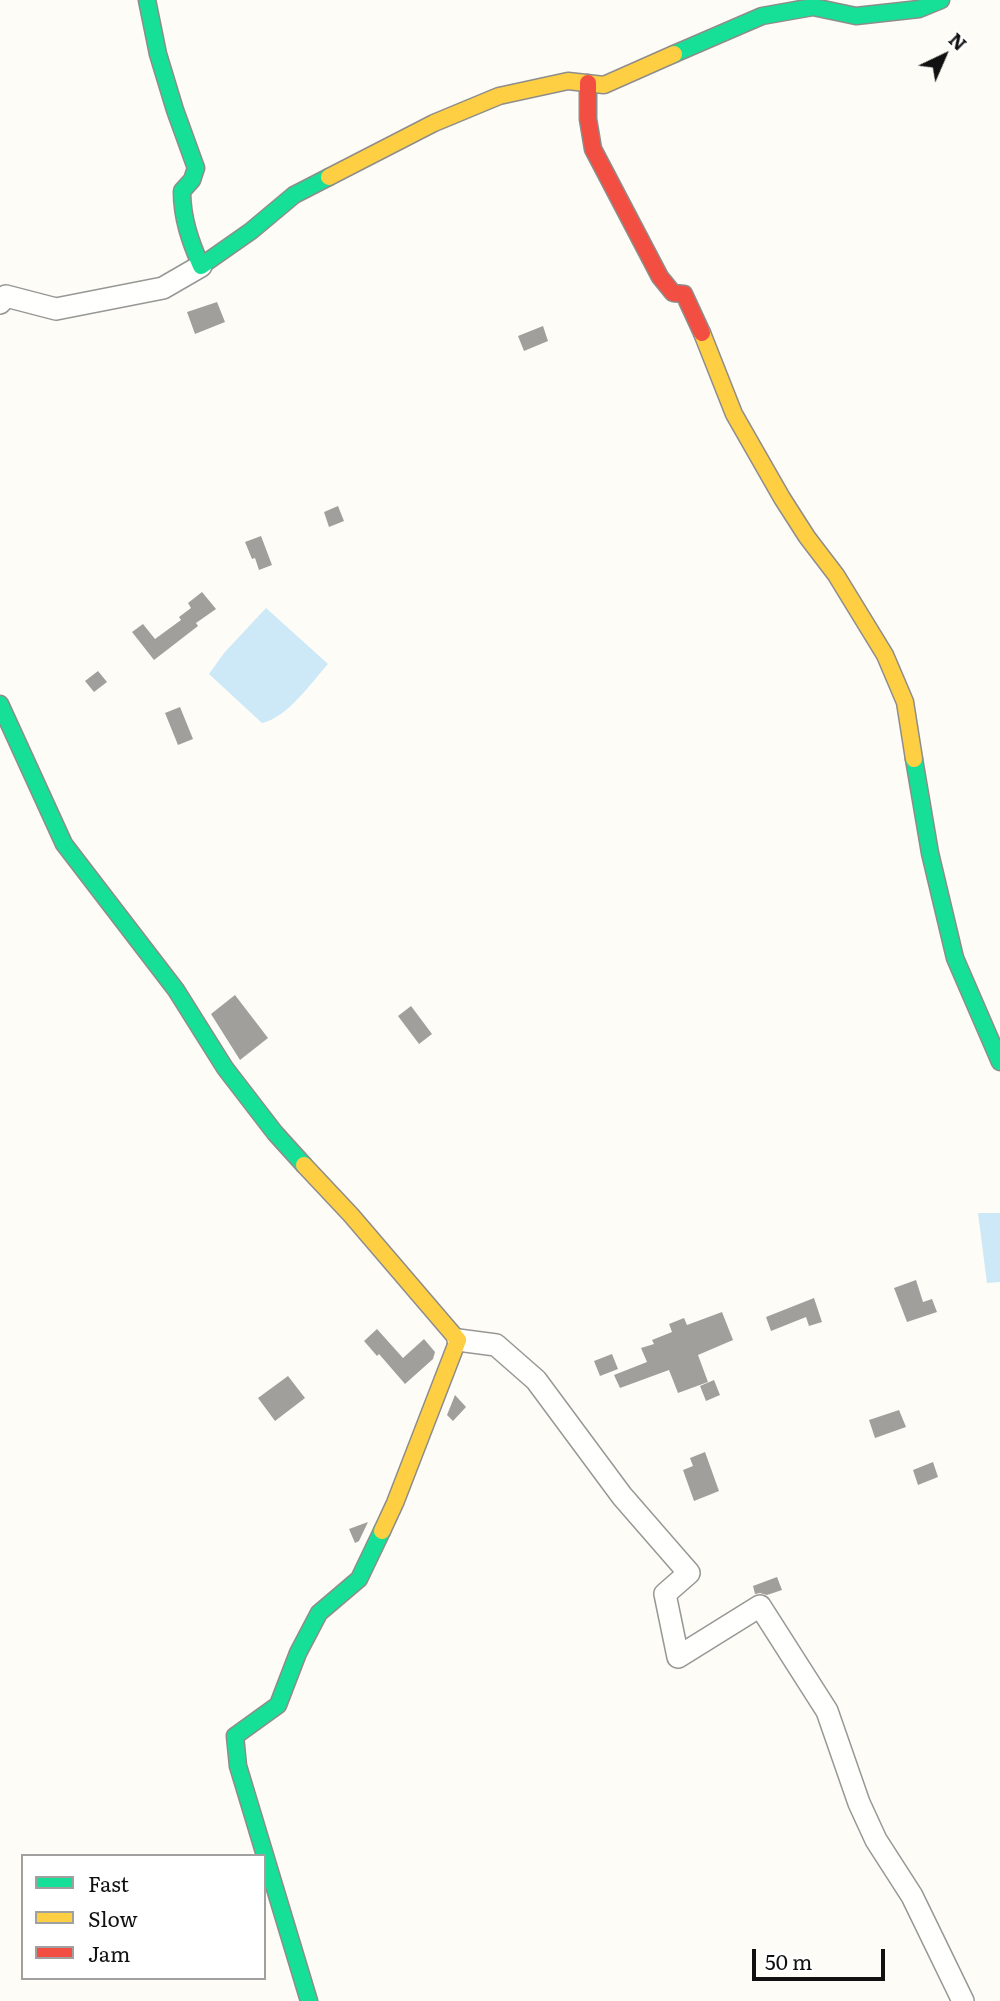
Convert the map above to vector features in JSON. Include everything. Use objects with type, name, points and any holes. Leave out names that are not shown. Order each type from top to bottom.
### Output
[{"type":"street","points":[[147,0],[158,54],[196,168],[192,180],[182,191],[181,211],[190,242],[201,265]]},
{"type":"street","points":[[0,303],[6,296],[56,309],[163,288],[251,230],[294,195],[434,122],[499,96],[568,81],[604,85],[762,16],[813,7],[856,16],[919,9],[941,0]]},
{"type":"street","points":[[588,83],[588,119],[593,149],[606,176],[660,277],[673,293],[684,294],[734,414],[782,498],[836,575],[879,645],[905,702],[930,853],[956,958],[1000,1062]]},
{"type":"street","points":[[0,704],[64,844],[176,990],[225,1068],[275,1133],[352,1216],[457,1340],[496,1345],[537,1380],[622,1496],[689,1573],[665,1594],[678,1657],[760,1606],[827,1711],[876,1839],[912,1896],[963,2001]]},
{"type":"street","points":[[265,1854],[238,1766],[235,1736],[278,1705],[298,1653],[319,1613],[359,1579],[395,1503],[457,1340]]},
{"type":"street","points":[[266,1859],[309,2001]]},
{"type":"water","points":[[266,608],[328,664],[289,707],[262,723],[209,674],[224,653]]},
{"type":"water","points":[[978,1213],[1000,1213],[1000,1282],[987,1283]]},
{"type":"building","points":[[217,302],[225,322],[195,334],[187,312]]},
{"type":"building","points":[[543,326],[548,341],[524,351],[518,336]]},
{"type":"building","points":[[338,506],[344,521],[329,527],[324,512]]},
{"type":"building","points":[[261,536],[272,565],[259,570],[245,542]]},
{"type":"building","points":[[202,592],[216,609],[154,660],[132,632],[143,624],[155,639],[181,620],[179,617],[191,608],[188,603]]},
{"type":"building","points":[[98,671],[107,682],[94,692],[85,681]]},
{"type":"building","points":[[180,707],[193,739],[178,745],[165,713]]},
{"type":"building","points":[[235,995],[268,1038],[240,1060],[211,1014]]},
{"type":"building","points":[[411,1006],[432,1034],[419,1044],[398,1016]]},
{"type":"building","points":[[916,1280],[923,1302],[932,1299],[937,1312],[907,1322],[894,1288]]},
{"type":"building","points":[[814,1298],[822,1322],[809,1326],[806,1317],[771,1331],[766,1317]]},
{"type":"building","points":[[722,1312],[733,1340],[698,1355],[708,1382],[678,1393],[669,1370],[620,1388],[614,1375],[647,1362],[641,1348],[654,1344],[652,1340],[672,1332],[669,1324],[684,1318],[687,1325]]},
{"type":"building","points":[[377,1329],[403,1358],[424,1339],[435,1352],[433,1359],[405,1384],[364,1341]]},
{"type":"building","points":[[612,1354],[618,1369],[600,1376],[594,1361]]},
{"type":"building","points":[[288,1376],[305,1398],[275,1421],[258,1398]]},
{"type":"building","points":[[714,1380],[720,1395],[706,1401],[700,1386]]},
{"type":"building","points":[[455,1395],[466,1407],[453,1421],[447,1415]]},
{"type":"building","points":[[899,1410],[906,1427],[875,1438],[869,1420]]},
{"type":"building","points":[[705,1452],[719,1491],[694,1501],[683,1470],[693,1466],[690,1458]]},
{"type":"building","points":[[933,1462],[938,1477],[918,1485],[913,1470]]},
{"type":"building","points":[[368,1522],[359,1541],[355,1543],[349,1529]]},
{"type":"building","points":[[777,1577],[782,1590],[767,1595],[755,1594],[753,1586]]},
{"type":"traffic: fast","points":[[147,0],[158,54],[196,168],[192,180],[182,191],[182,201],[187,229],[201,266],[251,231],[294,195],[329,177]]},
{"type":"traffic: fast","points":[[674,54],[762,16],[813,7],[856,16],[919,9],[941,0]]},
{"type":"traffic: fast","points":[[0,704],[64,844],[176,990],[225,1068],[275,1133],[304,1165]]},
{"type":"traffic: fast","points":[[914,759],[930,853],[955,958],[1000,1062]]},
{"type":"traffic: fast","points":[[265,1854],[238,1766],[235,1736],[278,1705],[298,1653],[319,1613],[359,1579],[382,1531]]},
{"type":"traffic: fast","points":[[266,1859],[309,2001]]},
{"type":"traffic: slow","points":[[329,177],[434,123],[499,96],[568,81],[604,85],[674,54]]},
{"type":"traffic: slow","points":[[702,333],[734,414],[782,498],[836,575],[885,655],[905,702],[914,759]]},
{"type":"traffic: slow","points":[[304,1165],[351,1215],[458,1340],[382,1531]]},
{"type":"traffic: jam","points":[[588,83],[588,119],[593,149],[660,277],[673,293],[684,294],[702,333]]}]
